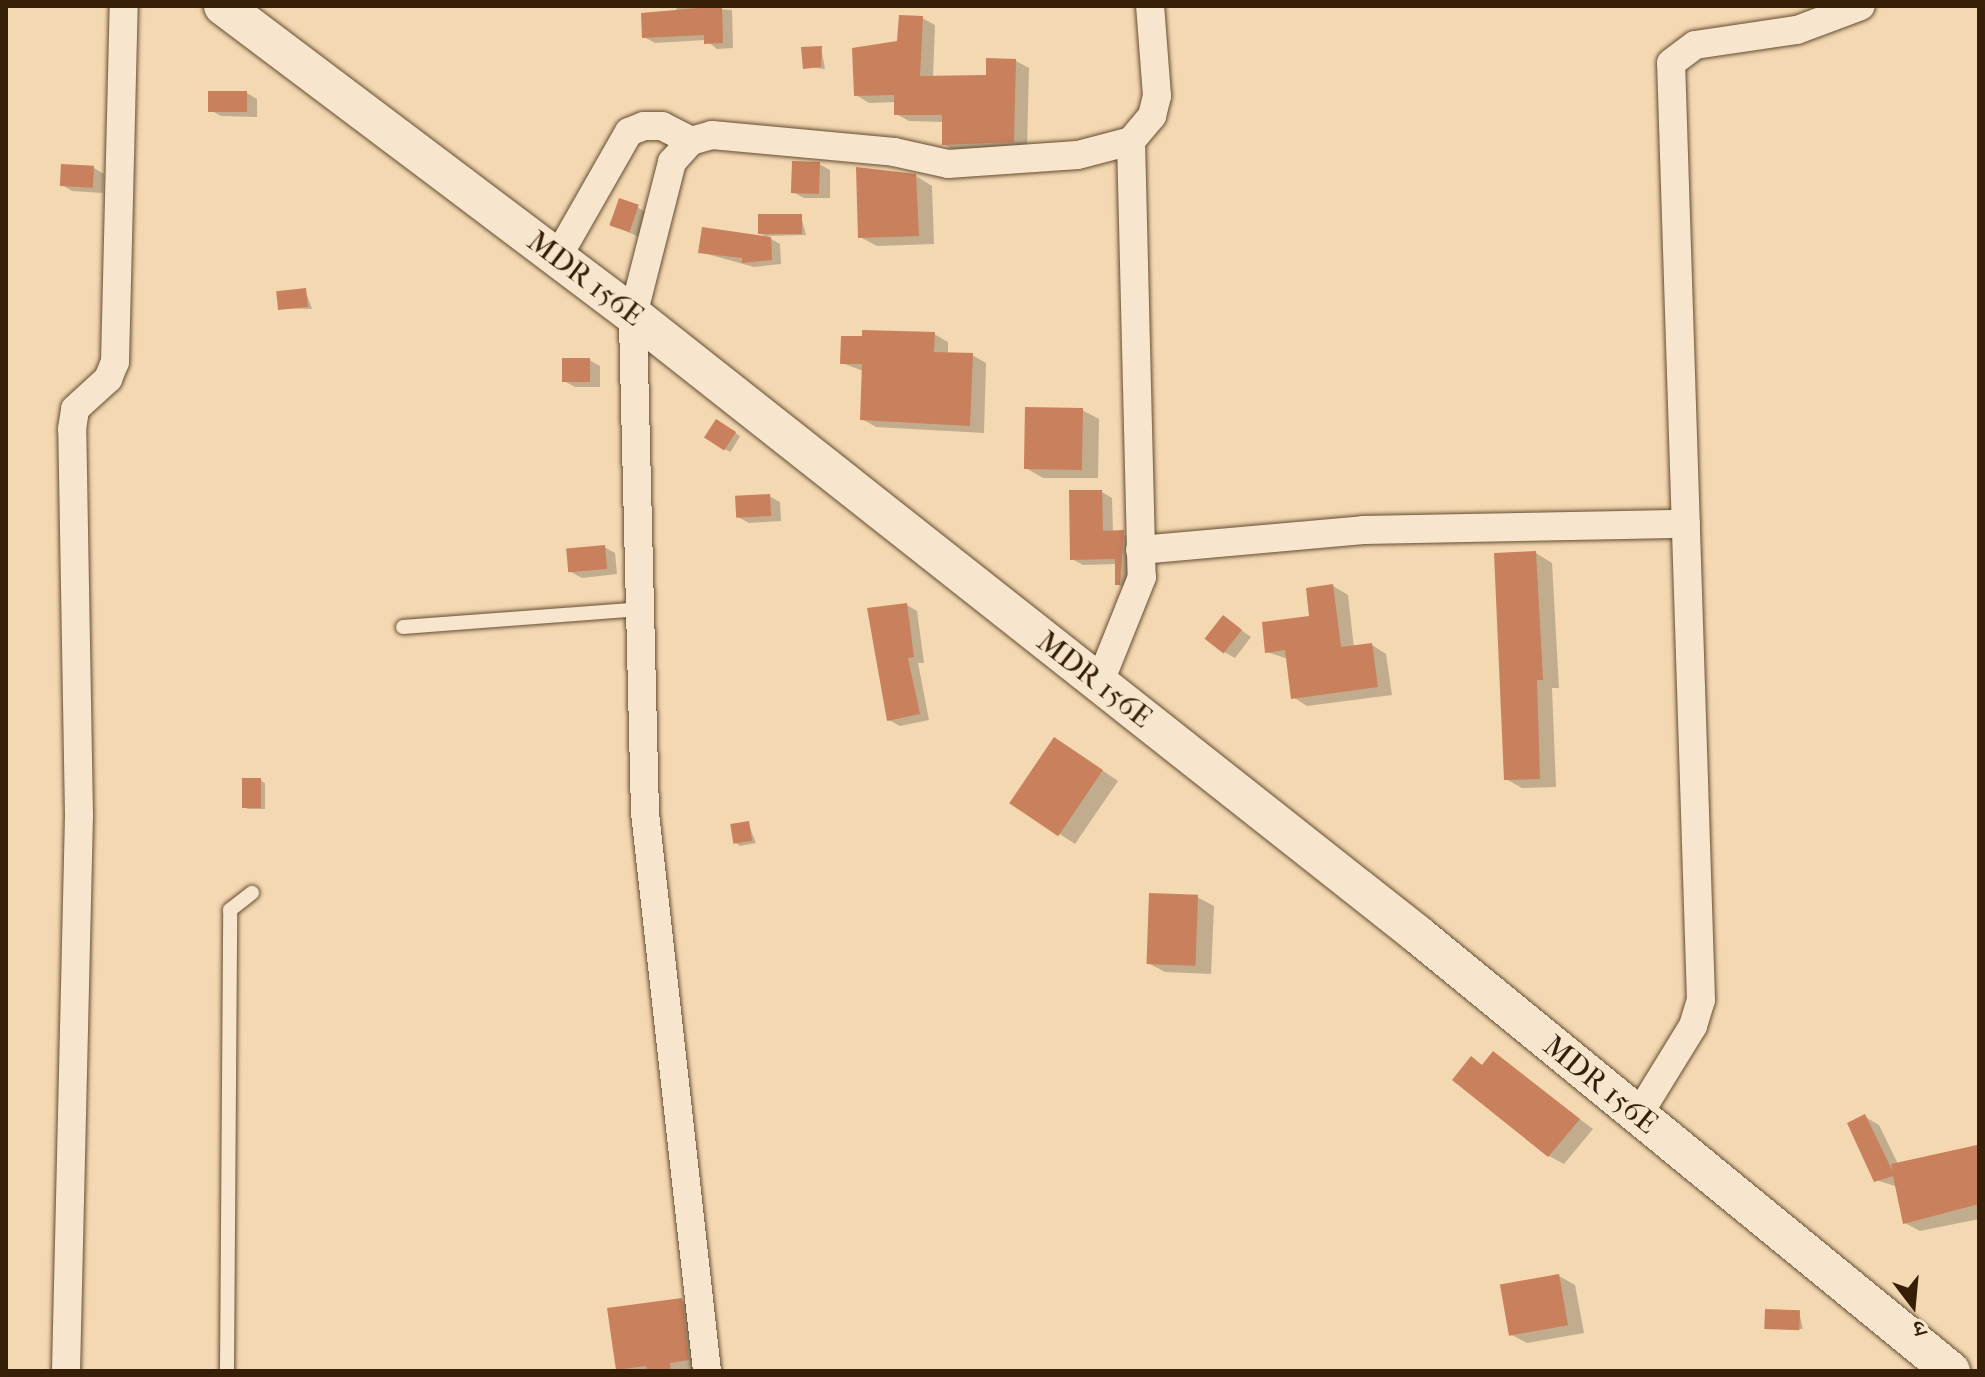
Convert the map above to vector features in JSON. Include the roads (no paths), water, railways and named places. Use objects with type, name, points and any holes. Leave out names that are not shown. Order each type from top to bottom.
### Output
[{"type":"main road","name":"MDR 156E","points":[[223,6],[633,315],[1099,684],[1951,1371]]},
{"type":"street","points":[[66,1371],[79,816],[72,429],[75,409],[108,379],[115,362],[124,6]]},
{"type":"street","points":[[707,1371],[645,813],[633,315],[672,162],[691,141],[712,135],[894,152],[948,164],[1078,155],[1131,141],[1152,116],[1157,96],[1150,6]]},
{"type":"street","points":[[1637,1117],[1693,1026],[1701,1000],[1671,63],[1695,45],[1797,30],[1861,6]]},
{"type":"street","points":[[557,258],[629,132],[662,126],[691,141]]},
{"type":"street","points":[[1099,684],[1134,605],[1142,577],[1131,141]]},
{"type":"street","points":[[1140,550],[1363,530],[1686,524]]},
{"type":"lane","points":[[403,627],[640,609]]},
{"type":"lane","points":[[227,1371],[230,910],[252,893]]}]
